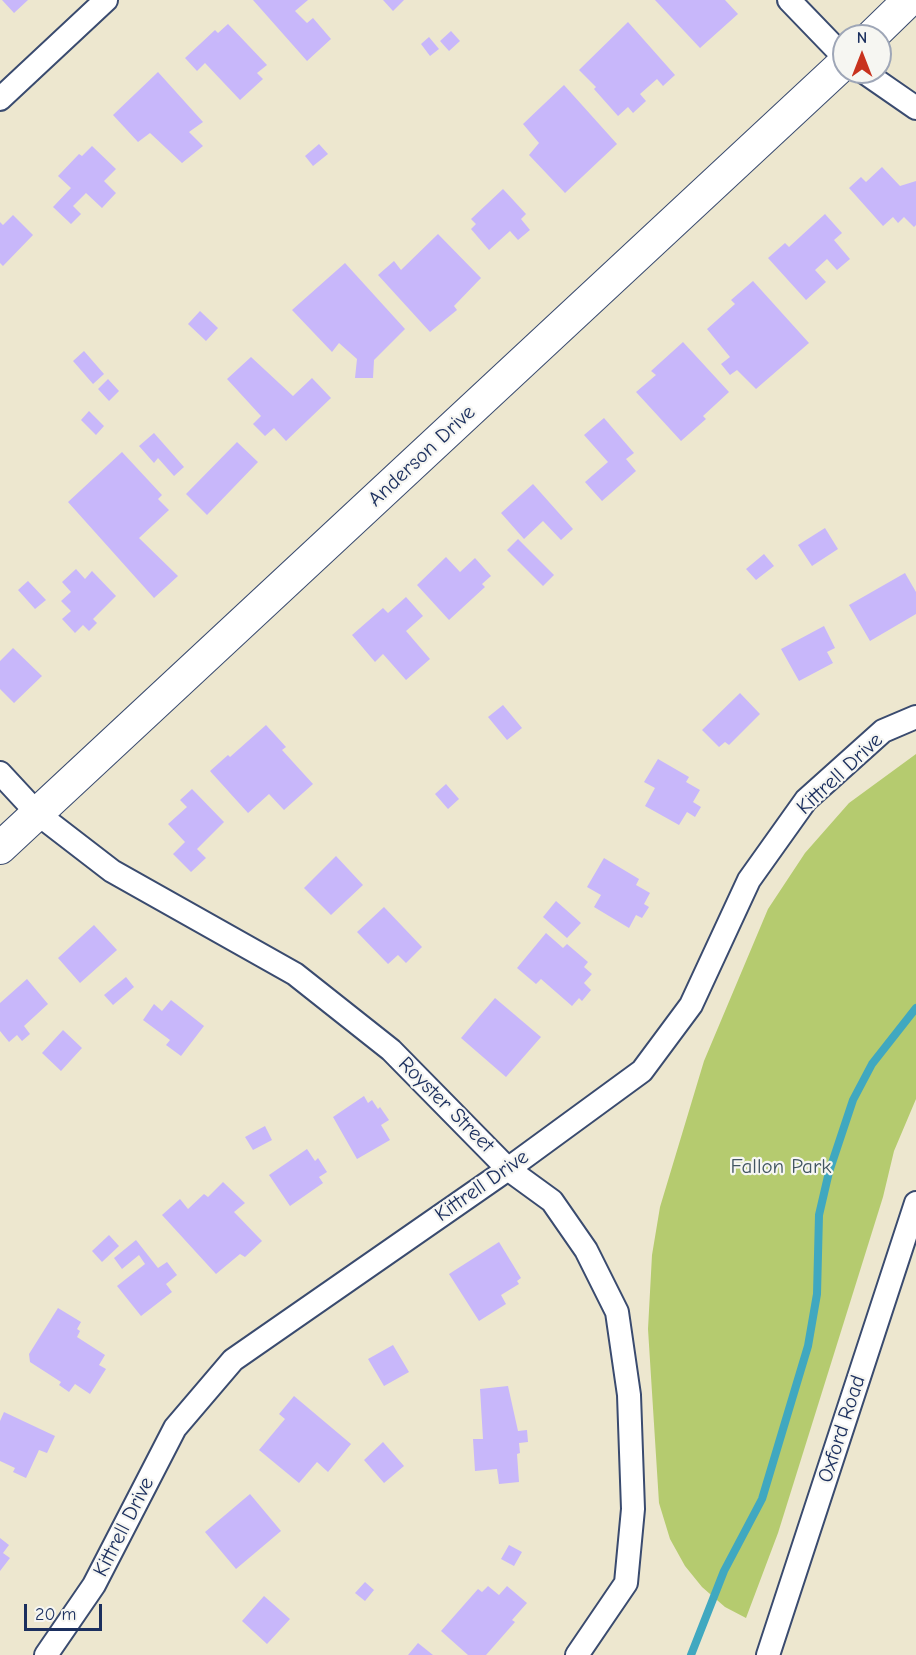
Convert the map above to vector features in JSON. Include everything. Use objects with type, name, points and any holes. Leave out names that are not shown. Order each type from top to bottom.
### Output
[{"type":"street","points":[[0,99],[106,0]]},
{"type":"street","points":[[789,0],[832,45]]},
{"type":"street","points":[[884,24],[909,0]]},
{"type":"street","name":"Anderson Drive","points":[[0,848],[832,74]]},
{"type":"street","points":[[881,84],[916,108]]},
{"type":"street","name":"Kittrell Drive","points":[[46,1655],[94,1585],[175,1428],[233,1360],[508,1169],[642,1071],[691,1005],[750,880],[806,800],[883,731],[916,717]]},
{"type":"street","name":"Royster Street","points":[[0,773],[38,814],[112,872],[295,974],[392,1050],[508,1169],[552,1201],[586,1250],[617,1312],[629,1395],[633,1509],[626,1583],[577,1655]]},
{"type":"street","name":"Oxford Road","points":[[768,1655],[916,1203]]},
{"type":"green space","name":"Fallon Park","points":[[916,754],[916,1099],[894,1151],[883,1197],[778,1533],[746,1618],[725,1607],[702,1587],[685,1566],[670,1539],[659,1503],[648,1329],[652,1255],[660,1207],[704,1061],[768,909],[805,853],[849,803]]},
{"type":"building","points":[[2,0],[28,0],[14,13]]},
{"type":"building","points":[[253,0],[308,0],[295,11],[307,23],[313,18],[331,39],[307,61]]},
{"type":"building","points":[[383,0],[404,0],[393,11]]},
{"type":"building","points":[[655,0],[725,0],[738,14],[700,48]]},
{"type":"building","points":[[628,22],[675,75],[663,86],[657,79],[640,94],[646,101],[633,113],[628,107],[618,116],[594,89],[596,87],[579,70]]},
{"type":"building","points":[[228,24],[267,65],[257,73],[263,79],[240,100],[205,63],[197,71],[185,58],[215,30],[218,33]]},
{"type":"building","points":[[451,31],[460,41],[449,51],[440,41]]},
{"type":"building","points":[[429,37],[439,49],[430,56],[421,44]]},
{"type":"building","points":[[158,72],[203,122],[189,132],[203,146],[182,163],[150,133],[138,142],[113,115]]},
{"type":"building","points":[[564,85],[617,144],[565,193],[529,155],[539,143],[523,124]]},
{"type":"building","points":[[319,144],[328,154],[313,166],[305,156]]},
{"type":"building","points":[[92,146],[116,169],[104,181],[116,193],[102,208],[86,193],[73,206],[81,214],[71,224],[53,207],[71,188],[58,176],[79,154],[82,156]]},
{"type":"building","points":[[882,167],[900,186],[916,181],[916,225],[914,227],[904,217],[898,223],[893,217],[883,226],[849,188],[861,177],[866,182]]},
{"type":"building","points":[[503,189],[526,214],[521,219],[530,230],[518,240],[510,231],[489,250],[471,229],[476,224],[471,219]]},
{"type":"building","points":[[825,214],[842,233],[834,240],[850,259],[837,270],[827,259],[815,270],[826,282],[806,300],[768,258],[785,243],[789,247]]},
{"type":"building","points":[[13,215],[33,235],[3,266],[0,263],[0,222],[3,225]]},
{"type":"building","points":[[438,234],[481,278],[454,306],[457,310],[430,332],[378,275],[394,261],[401,270]]},
{"type":"building","points":[[345,263],[405,329],[374,360],[373,378],[355,378],[357,359],[339,343],[332,352],[292,310]]},
{"type":"building","points":[[753,281],[809,343],[756,389],[737,370],[730,375],[721,364],[730,357],[707,329],[735,304],[731,300]]},
{"type":"building","points":[[200,311],[218,328],[206,341],[188,324]]},
{"type":"building","points":[[683,342],[729,392],[703,416],[706,419],[681,441],[636,392],[656,375],[651,371]]},
{"type":"building","points":[[84,351],[104,374],[93,384],[73,361]]},
{"type":"building","points":[[251,357],[293,396],[312,378],[331,398],[286,441],[274,428],[265,436],[253,424],[261,416],[227,379]]},
{"type":"building","points":[[108,379],[119,391],[109,401],[98,389]]},
{"type":"building","points":[[89,411],[104,426],[96,435],[81,420]]},
{"type":"building","points":[[604,418],[634,453],[626,459],[636,471],[602,501],[585,482],[608,462],[584,435]]},
{"type":"building","points":[[154,433],[184,467],[174,476],[158,458],[154,463],[139,446]]},
{"type":"building","points":[[237,442],[258,462],[207,515],[186,494]]},
{"type":"building","points":[[122,452],[162,495],[158,499],[169,510],[139,538],[178,576],[154,598],[68,502]]},
{"type":"building","points":[[533,484],[573,529],[561,540],[543,521],[524,539],[501,513]]},
{"type":"building","points":[[825,528],[838,549],[812,566],[798,545]]},
{"type":"building","points":[[518,539],[554,575],[543,586],[507,550]]},
{"type":"building","points":[[764,554],[774,566],[756,580],[746,569]]},
{"type":"building","points":[[446,557],[460,572],[475,558],[491,576],[482,584],[485,587],[449,620],[417,585]]},
{"type":"building","points":[[76,569],[85,579],[92,571],[116,596],[93,619],[97,623],[89,631],[83,625],[75,633],[62,619],[71,611],[61,601],[71,592],[62,582]]},
{"type":"building","points":[[905,573],[916,592],[916,614],[870,641],[849,605]]},
{"type":"building","points":[[28,581],[46,600],[35,609],[18,590]]},
{"type":"building","points":[[406,597],[423,616],[406,631],[430,659],[406,680],[383,654],[375,662],[352,635],[383,608],[388,613]]},
{"type":"building","points":[[824,626],[835,648],[827,652],[833,663],[799,681],[781,649]]},
{"type":"building","points":[[13,648],[42,676],[14,703],[0,689],[0,661]]},
{"type":"building","points":[[740,693],[760,714],[729,745],[725,742],[719,747],[702,730]]},
{"type":"building","points":[[503,705],[522,728],[507,740],[488,717]]},
{"type":"building","points":[[266,725],[286,747],[282,750],[313,784],[284,810],[269,794],[248,813],[210,771],[228,755],[230,757]]},
{"type":"building","points":[[658,759],[689,777],[686,782],[700,790],[693,802],[701,807],[695,817],[687,812],[679,825],[645,806],[655,788],[644,782]]},
{"type":"building","points":[[446,784],[459,799],[448,809],[435,794]]},
{"type":"building","points":[[192,789],[224,822],[197,849],[206,858],[191,872],[173,854],[185,842],[168,824],[187,807],[180,800]]},
{"type":"building","points":[[336,856],[363,885],[331,915],[304,888]]},
{"type":"building","points":[[604,858],[639,879],[636,885],[650,893],[644,904],[649,907],[642,918],[636,915],[629,928],[594,907],[601,895],[587,887]]},
{"type":"building","points":[[556,901],[581,923],[567,938],[543,917]]},
{"type":"building","points":[[384,907],[422,947],[406,963],[398,955],[388,964],[357,932]]},
{"type":"building","points":[[94,925],[117,950],[80,983],[58,958]]},
{"type":"building","points":[[546,933],[563,948],[567,944],[588,962],[584,967],[592,974],[584,983],[591,990],[582,1001],[579,998],[572,1006],[541,979],[536,984],[517,968]]},
{"type":"building","points":[[126,977],[134,987],[113,1005],[104,995]]},
{"type":"building","points":[[27,979],[48,1004],[24,1026],[30,1034],[22,1041],[17,1035],[9,1042],[0,1031],[0,1003]]},
{"type":"building","points":[[495,998],[541,1037],[506,1077],[461,1038]]},
{"type":"building","points":[[171,1000],[204,1026],[181,1056],[166,1045],[170,1040],[143,1020],[154,1004],[162,1011]]},
{"type":"building","points":[[63,1030],[82,1048],[61,1071],[42,1053]]},
{"type":"building","points":[[364,1096],[368,1103],[372,1100],[378,1109],[380,1107],[389,1120],[381,1125],[390,1140],[357,1159],[333,1117]]},
{"type":"building","points":[[265,1126],[272,1140],[253,1150],[245,1137]]},
{"type":"building","points":[[307,1149],[315,1161],[318,1158],[327,1172],[319,1177],[323,1183],[290,1206],[269,1175]]},
{"type":"building","points":[[223,1182],[245,1203],[234,1212],[262,1241],[245,1257],[240,1254],[216,1274],[162,1215],[180,1199],[188,1209],[204,1194],[208,1197]]},
{"type":"building","points":[[109,1235],[119,1246],[102,1262],[92,1251]]},
{"type":"building","points":[[136,1240],[158,1268],[167,1262],[177,1275],[166,1284],[172,1292],[141,1316],[117,1286],[145,1264],[139,1255],[122,1269],[114,1258]]},
{"type":"building","points":[[499,1242],[521,1278],[517,1281],[519,1284],[501,1295],[506,1304],[479,1321],[449,1274]]},
{"type":"building","points":[[58,1308],[81,1322],[77,1329],[80,1331],[77,1337],[105,1355],[99,1365],[106,1369],[90,1394],[75,1384],[69,1392],[59,1385],[61,1382],[30,1362],[29,1354]]},
{"type":"building","points":[[393,1345],[409,1372],[384,1386],[368,1359]]},
{"type":"building","points":[[508,1386],[518,1431],[527,1430],[528,1442],[519,1443],[520,1453],[517,1454],[519,1482],[499,1484],[497,1469],[475,1471],[473,1439],[483,1439],[480,1389]]},
{"type":"building","points":[[294,1396],[351,1444],[328,1472],[317,1462],[299,1483],[259,1450],[285,1419],[279,1414]]},
{"type":"building","points":[[4,1412],[55,1436],[47,1453],[39,1450],[26,1478],[13,1472],[15,1468],[0,1461],[0,1421]]},
{"type":"building","points":[[383,1442],[404,1466],[384,1483],[364,1460]]},
{"type":"building","points":[[250,1494],[281,1531],[236,1569],[205,1532]]},
{"type":"building","points":[[0,1538],[9,1545],[3,1553],[10,1558],[0,1571]]},
{"type":"building","points":[[509,1545],[522,1552],[514,1566],[501,1559]]},
{"type":"building","points":[[365,1582],[374,1590],[365,1601],[355,1593]]},
{"type":"building","points":[[488,1586],[499,1595],[507,1586],[527,1603],[512,1620],[515,1622],[486,1655],[468,1655],[441,1631],[478,1589],[482,1592]]},
{"type":"building","points":[[264,1596],[290,1619],[267,1644],[242,1621]]},
{"type":"building","points":[[418,1643],[433,1655],[408,1655]]},
{"type":"waterway","points":[[691,1655],[724,1571],[762,1499],[808,1346],[817,1294],[819,1215],[829,1172],[853,1100],[872,1064],[916,1008]]}]
